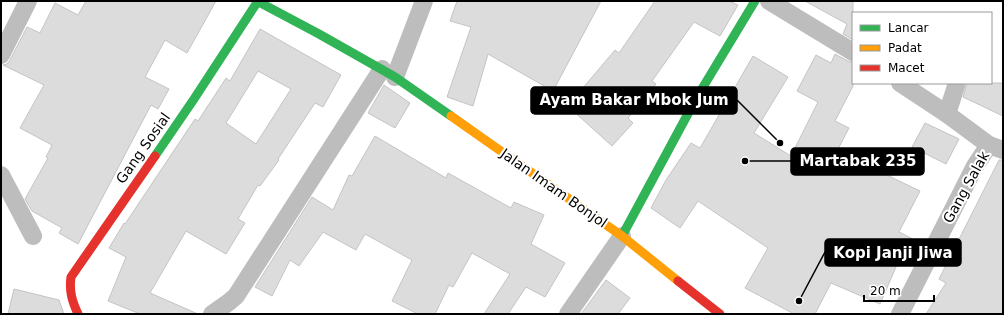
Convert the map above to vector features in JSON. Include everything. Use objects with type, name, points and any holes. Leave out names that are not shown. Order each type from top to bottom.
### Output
[{"type":"main road","name":"Jalan Imam Bonjol","points":[[258,1],[389,73],[622,236],[720,314]]},
{"type":"main road","name":"Gang Sosial","points":[[78,314],[70,299],[69,287],[71,277],[194,99],[258,1]]},
{"type":"main road","points":[[622,236],[697,98],[755,1]]},
{"type":"street","points":[[1,55],[28,1]]},
{"type":"street","points":[[212,314],[236,296],[389,73],[424,1]]},
{"type":"street","points":[[769,1],[852,51]]},
{"type":"street","points":[[902,84],[996,147]]},
{"type":"street","points":[[948,114],[957,84]]},
{"type":"street","name":"Gang Salak","points":[[900,314],[975,166],[996,147]]},
{"type":"street","points":[[1,175],[33,236]]},
{"type":"street","points":[[568,314],[622,236]]},
{"type":"building","points":[[86,1],[216,1],[187,53],[165,40],[145,77],[169,89],[158,109],[151,105],[78,244],[59,233],[62,228],[32,211],[25,199],[48,158],[46,157],[52,145],[20,128],[44,85],[3,65],[7,64],[10,60],[27,27],[40,33],[55,3],[78,15]]},
{"type":"building","points":[[457,1],[601,1],[553,91],[488,54],[473,106],[447,97],[471,27],[450,21]]},
{"type":"building","points":[[655,1],[729,1],[738,5],[720,36],[694,22],[652,81],[656,84],[628,118],[633,123],[612,146],[571,109],[571,102],[615,50],[619,53]]},
{"type":"building","points":[[805,1],[853,1],[852,39],[843,34],[847,24]]},
{"type":"building","points":[[260,29],[341,75],[323,107],[315,103],[278,159],[279,160],[260,186],[258,185],[238,219],[245,223],[226,254],[186,231],[150,293],[198,314],[140,314],[108,301],[126,257],[109,248],[124,223],[125,224],[195,119],[198,121],[226,78],[230,81]],"holes":[[[258,71],[291,89],[256,144],[226,123]]]},
{"type":"building","points":[[835,54],[852,62],[853,86],[835,121],[849,128],[837,151],[920,191],[899,232],[913,239],[901,261],[899,260],[880,304],[831,283],[815,314],[794,314],[745,288],[768,248],[698,201],[680,228],[651,208],[666,180],[691,143],[700,148],[753,56],[788,77],[754,133],[791,156],[818,102],[797,91],[816,55],[831,63]]},
{"type":"building","points":[[1003,83],[1003,116],[963,97],[967,84]]},
{"type":"building","points":[[384,85],[410,103],[395,128],[368,113]]},
{"type":"building","points":[[925,123],[959,139],[946,164],[912,147]]},
{"type":"building","points":[[375,136],[446,178],[448,173],[511,208],[514,202],[544,215],[531,244],[565,263],[545,297],[526,287],[508,314],[484,314],[510,274],[472,253],[453,287],[449,285],[435,314],[418,314],[392,301],[412,260],[365,234],[356,250],[323,232],[299,266],[290,260],[272,296],[255,287],[312,197],[333,210],[349,175],[352,176]]},
{"type":"building","points":[[999,160],[1003,160],[1003,314],[926,314],[946,283],[939,279]]},
{"type":"building","points":[[606,280],[630,298],[618,314],[581,314]]},
{"type":"building","points":[[14,289],[59,300],[64,314],[8,314]]},
{"type":"traffic: fast","points":[[257,1],[395,77],[451,116]]},
{"type":"traffic: fast","points":[[155,156],[258,1]]},
{"type":"traffic: fast","points":[[622,236],[697,97],[755,1]]},
{"type":"traffic: slow","points":[[451,116],[622,236],[678,281]]},
{"type":"traffic: jam","points":[[78,314],[74,305],[70,287],[71,277],[155,156]]},
{"type":"traffic: jam","points":[[678,281],[720,314]]},
{"type":"place","name":"Ayam Bakar Mbok Jum","points":[[780,143]]},
{"type":"place","name":"Martabak 235","points":[[745,161]]},
{"type":"place","name":"Kopi Janji Jiwa","points":[[799,301]]}]
